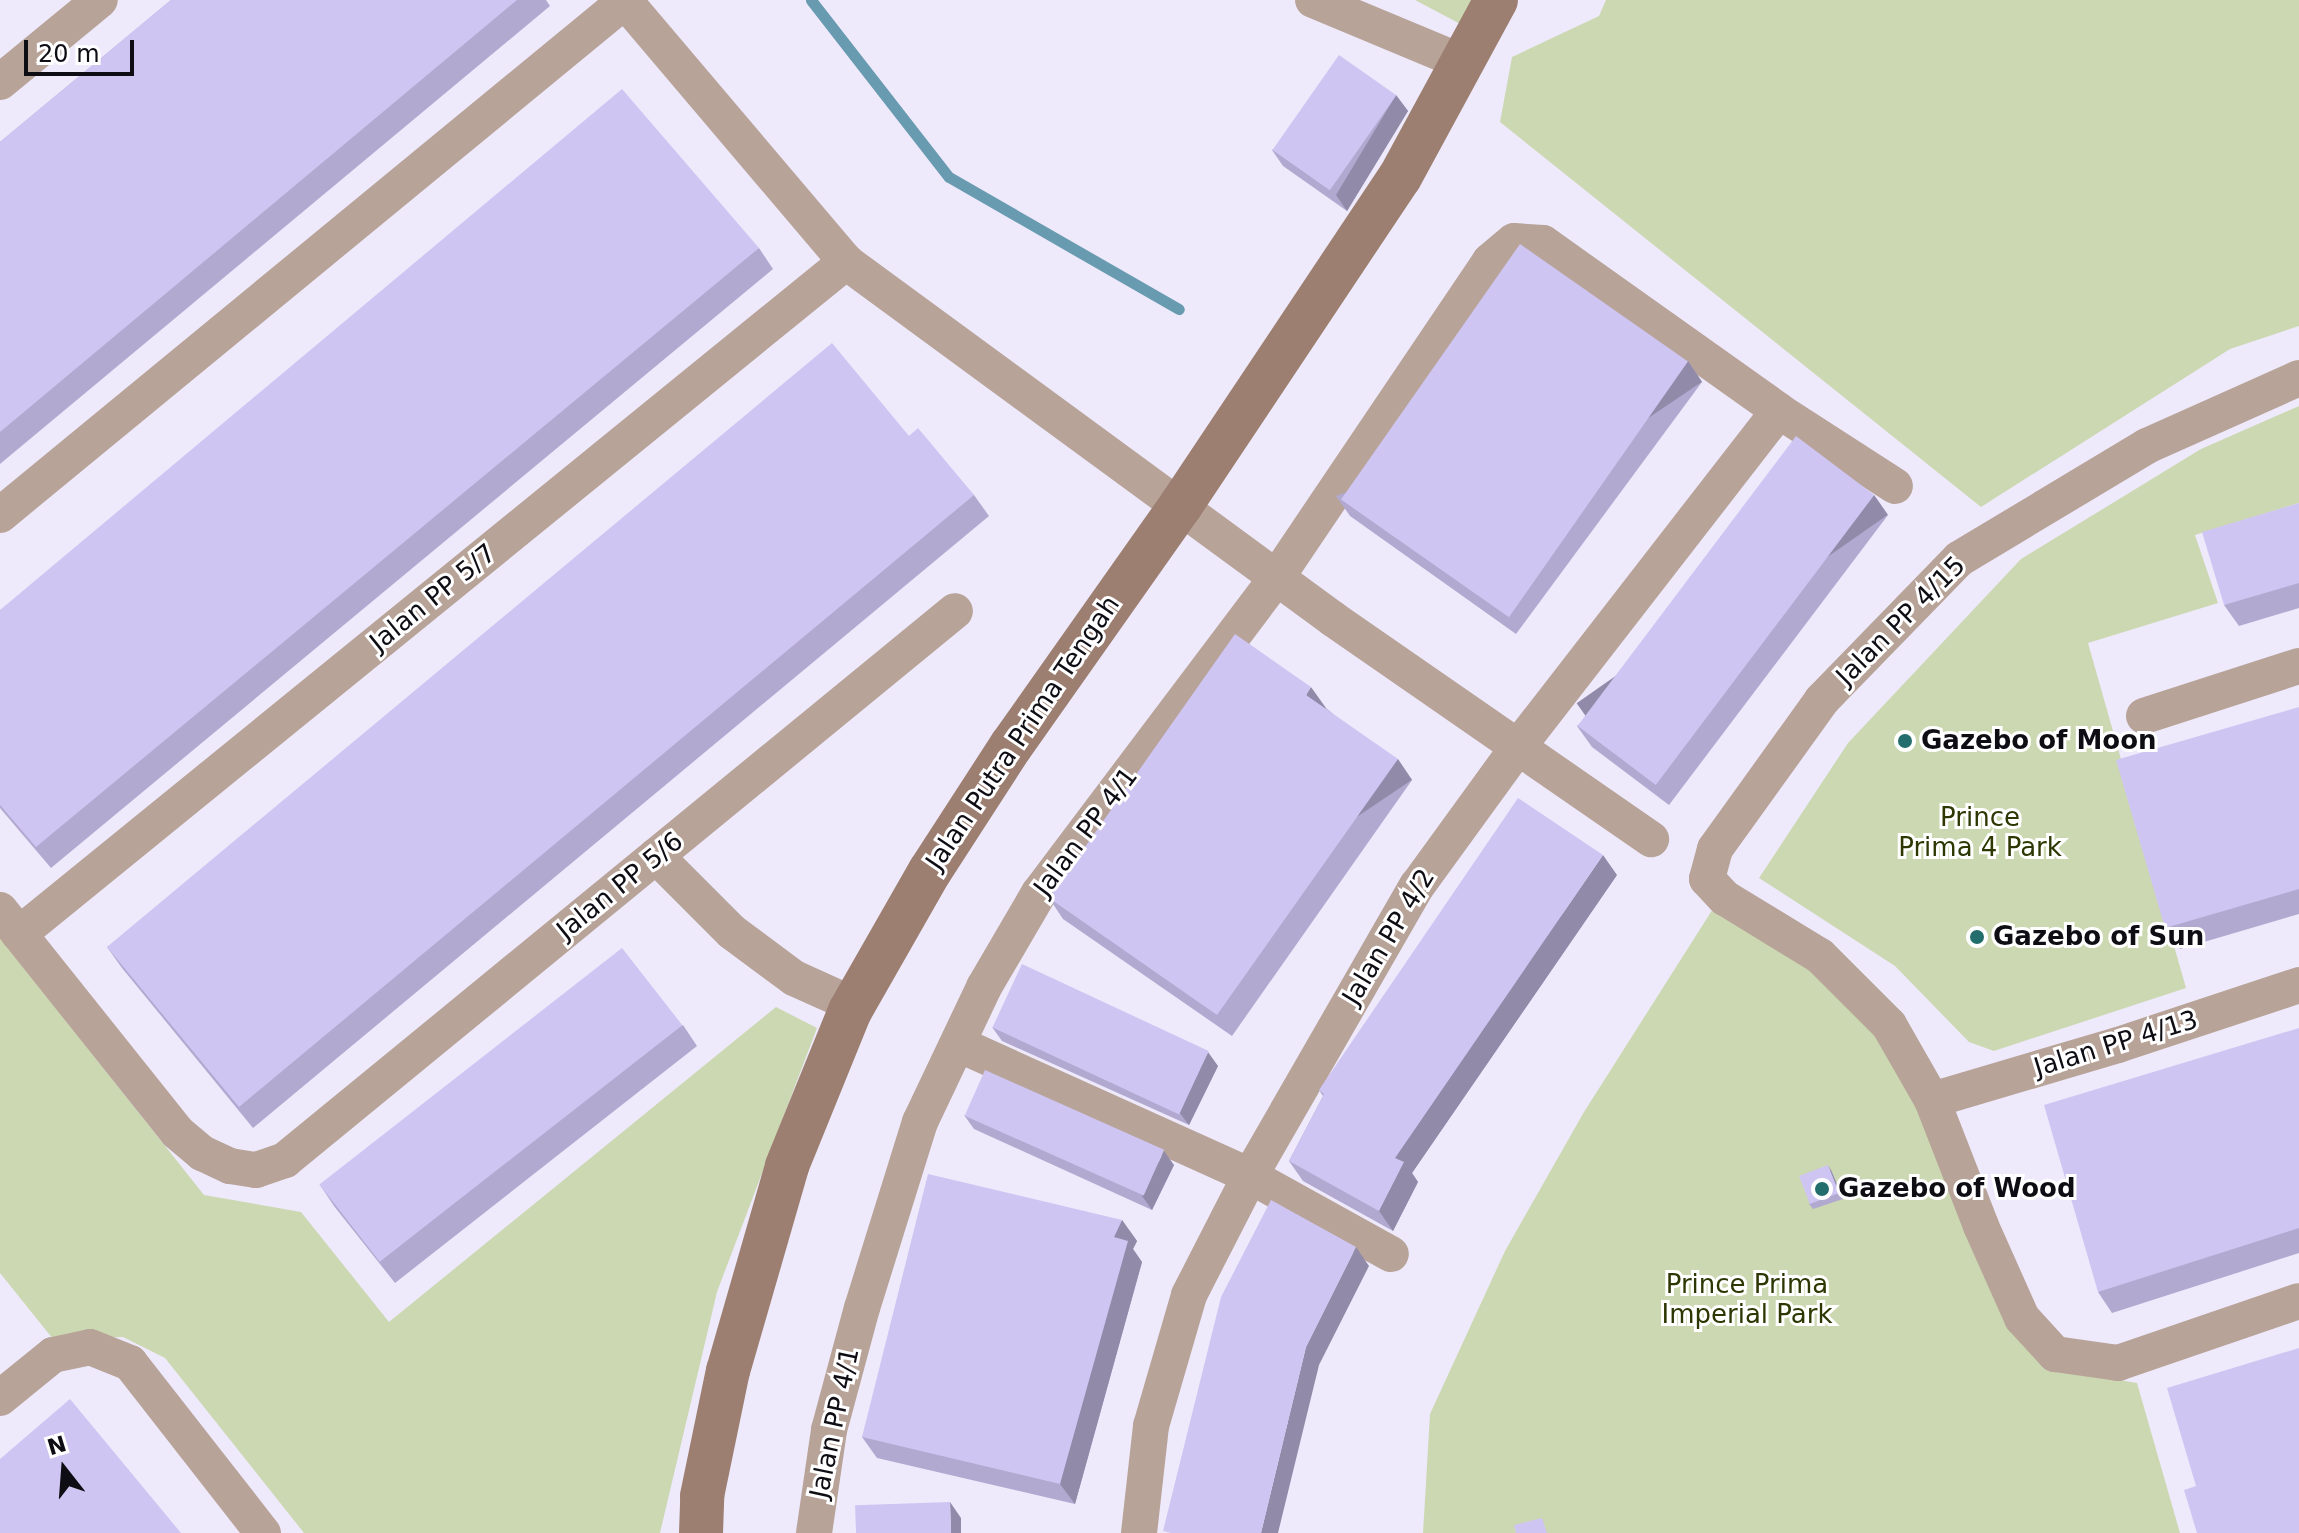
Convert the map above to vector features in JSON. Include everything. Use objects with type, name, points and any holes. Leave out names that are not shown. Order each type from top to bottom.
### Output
[{"type":"street","points":[[0,82],[100,0]]},
{"type":"street","points":[[0,515],[624,0],[846,262],[1277,577],[1651,839]]},
{"type":"street","points":[[1313,0],[1368,11],[1462,62]]},
{"type":"street","name":"Jalan Putra Prima Tengah","points":[[701,1533],[702,1496],[728,1371],[787,1166],[854,1005],[930,871],[1003,758],[1181,505],[1400,177],[1496,0]]},
{"type":"street","name":"Jalan PP 4/1","points":[[814,1533],[829,1430],[862,1308],[920,1122],[984,987],[1039,893],[1277,577],[1490,261],[1514,241],[1543,243],[1779,411]]},
{"type":"street","name":"Jalan PP 5/7","points":[[10,922],[846,262]]},
{"type":"street","name":"Jalan PP 4/15","points":[[1932,1100],[1889,1025],[1820,956],[1725,898],[1707,879],[1715,849],[1822,700],[1959,559],[2147,446],[2299,378]]},
{"type":"street","points":[[1779,411],[1895,486]]},
{"type":"street","name":"Jalan PP 4/2","points":[[1139,1533],[1151,1426],[1189,1295],[1250,1176],[1417,886],[1518,747],[1779,411]]},
{"type":"street","name":"Jalan PP 5/6","points":[[10,922],[177,1132],[202,1153],[230,1166],[256,1170],[285,1160],[955,611]]},
{"type":"street","points":[[2144,716],[2299,666]]},
{"type":"street","points":[[656,856],[732,932],[794,978],[854,1005]]},
{"type":"street","name":"Jalan PP 4/13","points":[[1932,1100],[2118,1045],[2299,985]]},
{"type":"street","points":[[958,1044],[1250,1176],[1391,1254]]},
{"type":"street","points":[[1932,1100],[1981,1226],[2022,1318],[2055,1354],[2118,1363],[2299,1301]]},
{"type":"street","points":[[0,1398],[53,1355],[90,1347],[130,1363],[263,1533]]},
{"type":"green space","points":[[1415,0],[1476,0],[1464,26]]},
{"type":"green space","points":[[1606,0],[2299,0],[2299,326],[2230,349],[1981,507],[1500,122],[1512,57],[1599,16]]},
{"type":"green space","name":"Prince Prima 4 Park","points":[[2299,406],[2299,503],[2195,535],[2218,603],[2088,643],[2186,988],[1994,1051],[1969,1042],[1895,966],[1759,878],[1848,743],[2021,559],[2201,449]]},
{"type":"green space","name":"Prince Prima Imperial Park","points":[[1716,904],[1814,961],[1883,1026],[2060,1370],[2137,1383],[2180,1533],[1423,1533],[1430,1414],[1505,1251],[1584,1112]]},
{"type":"green space","points":[[0,938],[204,1195],[301,1212],[389,1322],[776,1007],[817,1028],[717,1292],[660,1533],[304,1533],[165,1358],[123,1337],[53,1339],[0,1273]]},
{"type":"building","points":[[171,0],[517,0],[0,432],[0,142]]},
{"type":"building","points":[[1339,55],[1396,95],[1330,190],[1272,150]]},
{"type":"building","points":[[622,89],[759,248],[36,847],[0,805],[0,610]]},
{"type":"building","points":[[1520,244],[1688,362],[1509,617],[1341,500]]},
{"type":"building","points":[[832,343],[909,436],[918,428],[974,495],[239,1107],[107,947]]},
{"type":"building","points":[[1796,436],[1874,495],[1656,785],[1578,726]]},
{"type":"building","points":[[2299,503],[2299,583],[2224,605],[2202,532]]},
{"type":"building","points":[[1235,634],[1311,687],[1306,695],[1398,759],[1217,1015],[1049,898]]},
{"type":"building","points":[[2299,707],[2299,889],[2165,928],[2116,760]]},
{"type":"building","points":[[1518,798],[1603,855],[1395,1158],[1404,1162],[1379,1211],[1289,1161],[1324,1094],[1319,1090]]},
{"type":"building","points":[[622,948],[682,1025],[380,1262],[319,1184]]},
{"type":"building","points":[[1022,964],[1209,1051],[1179,1115],[992,1027]]},
{"type":"building","points":[[2299,1028],[2299,1228],[2098,1292],[2044,1105]]},
{"type":"building","points":[[985,1070],[1164,1150],[1144,1195],[965,1116]]},
{"type":"building","name":"Gazebo of Wood","points":[[1828,1165],[1839,1193],[1810,1204],[1799,1176]]},
{"type":"building","points":[[928,1174],[1122,1220],[1114,1237],[1128,1241],[1060,1484],[862,1437]]},
{"type":"building","points":[[1271,1200],[1356,1247],[1306,1347],[1261,1533],[1163,1531],[1221,1297]]},
{"type":"building","points":[[2299,1348],[2299,1533],[2197,1533],[2184,1490],[2196,1486],[2167,1388]]},
{"type":"building","points":[[70,1399],[181,1533],[0,1533],[0,1459]]},
{"type":"building","points":[[950,1502],[951,1533],[856,1533],[855,1505]]},
{"type":"building","points":[[1542,1518],[1547,1533],[1516,1533],[1514,1525]]},
{"type":"waterway","points":[[811,0],[949,177],[1179,309]]},
{"type":"place","name":"Gazebo of Moon","points":[[1905,741]]},
{"type":"place","name":"Gazebo of Sun","points":[[1977,937]]},
{"type":"place","name":"Gazebo of Wood","points":[[1822,1189]]}]
